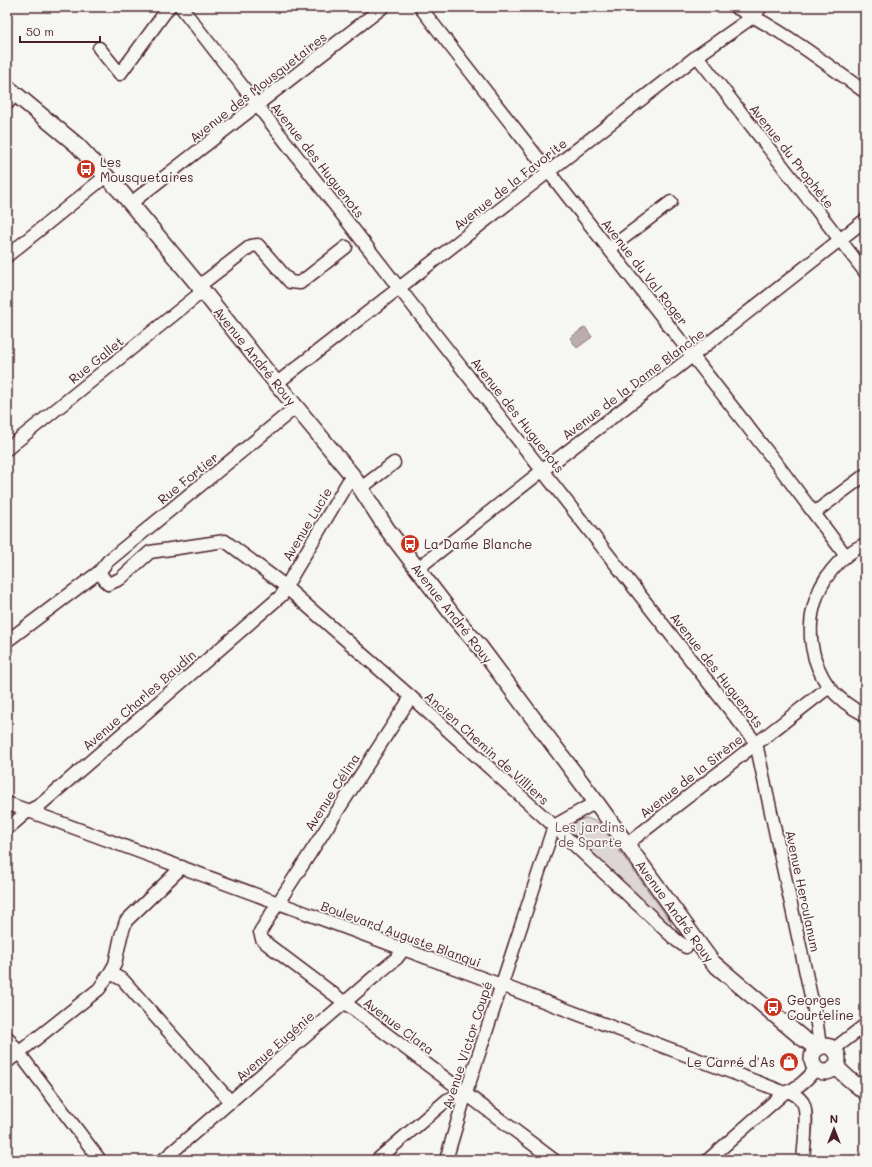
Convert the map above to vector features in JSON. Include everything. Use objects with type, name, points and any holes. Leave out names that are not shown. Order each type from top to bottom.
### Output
[{"type":"main road","name":"Avenue André Rouy","points":[[10,95],[77,145],[131,203],[352,475],[387,528],[417,569],[454,618],[480,647],[596,802],[707,959],[801,1037],[824,1048]]},
{"type":"main road","points":[[824,1048],[836,1052],[838,1059],[835,1066],[833,1069],[826,1072],[818,1070],[813,1065],[812,1058],[815,1051],[824,1048]]},
{"type":"main road","points":[[835,1066],[865,1092]]},
{"type":"street","points":[[99,48],[120,74],[169,7]]},
{"type":"street","name":"Avenue des Huguenots","points":[[181,7],[399,288],[756,743]]},
{"type":"street","name":"Avenue des Mousquetaires","points":[[131,203],[383,7]]},
{"type":"street","name":"Avenue du Val Roger","points":[[420,7],[846,556]]},
{"type":"street","points":[[735,7],[757,12],[865,92]]},
{"type":"street","name":"Avenue de la Favorite","points":[[277,383],[697,56],[757,12]]},
{"type":"street","name":"Avenue du Prophète","points":[[697,56],[865,272]]},
{"type":"street","points":[[7,256],[106,176]]},
{"type":"street","points":[[609,249],[671,202]]},
{"type":"street","name":"Avenue de la Dame Blanche","points":[[417,569],[865,220]]},
{"type":"street","name":"Rue Gallet","points":[[7,450],[251,246],[258,245],[290,282],[300,283],[346,247]]},
{"type":"street","name":"Rue Fortier","points":[[7,641],[99,572],[108,561],[296,407]]},
{"type":"street","points":[[361,488],[394,463]]},
{"type":"street","name":"Avenue Lucie","points":[[285,588],[352,475]]},
{"type":"street","points":[[814,514],[865,475]]},
{"type":"street","name":"Ancien Chemin de Villiers","points":[[99,572],[108,584],[120,579],[150,552],[225,541],[280,582],[285,588],[411,697],[554,826],[676,940],[686,947]]},
{"type":"street","points":[[865,544],[846,556],[833,568],[822,583],[815,600],[811,618],[810,636],[813,654],[829,687],[851,708],[865,716]]},
{"type":"street","name":"Avenue Charles Baudin","points":[[7,829],[28,811],[40,805],[282,595],[285,588]]},
{"type":"street","name":"Avenue de la Sirène","points":[[626,844],[829,687]]},
{"type":"street","name":"Avenue Célina","points":[[278,903],[411,697]]},
{"type":"street","name":"Avenue Herculanum","points":[[756,743],[824,1048]]},
{"type":"street","points":[[554,826],[596,802]]},
{"type":"street","name":"Boulevard Auguste Blanqui","points":[[7,803],[501,985],[765,1085],[797,1095],[804,1105],[805,1119],[803,1160]]},
{"type":"street","name":"Avenue Victor Coupé","points":[[446,1160],[501,985],[554,826]]},
{"type":"street","points":[[7,1062],[99,989],[115,964],[126,921],[182,867]]},
{"type":"street","name":"Avenue Clara","points":[[278,903],[260,932],[264,942],[554,1160]]},
{"type":"street","name":"Avenue Eugénie","points":[[163,1160],[232,1102],[396,958],[403,950]]},
{"type":"street","points":[[110,973],[123,980],[232,1102]]},
{"type":"street","points":[[824,1048],[865,1025]]},
{"type":"street","points":[[7,1038],[100,1160]]},
{"type":"street","points":[[708,1160],[787,1092],[809,1077],[816,1068]]},
{"type":"street","points":[[377,1160],[447,1100],[466,1094]]},
{"type":"green space","name":"Les jardins de Sparte","points":[[587,818],[599,823],[671,922],[671,925],[667,924],[566,830],[576,822]]},
{"type":"shaded area","points":[[585,327],[592,337],[577,348],[570,338]]},
{"type":"place","name":"Les Mousquetaires","points":[[86,169]]},
{"type":"place","name":"La Dame Blanche","points":[[410,544]]},
{"type":"place","name":"Georges Courteline","points":[[773,1007]]},
{"type":"place","name":"Le Carré d'As","points":[[789,1062]]}]
